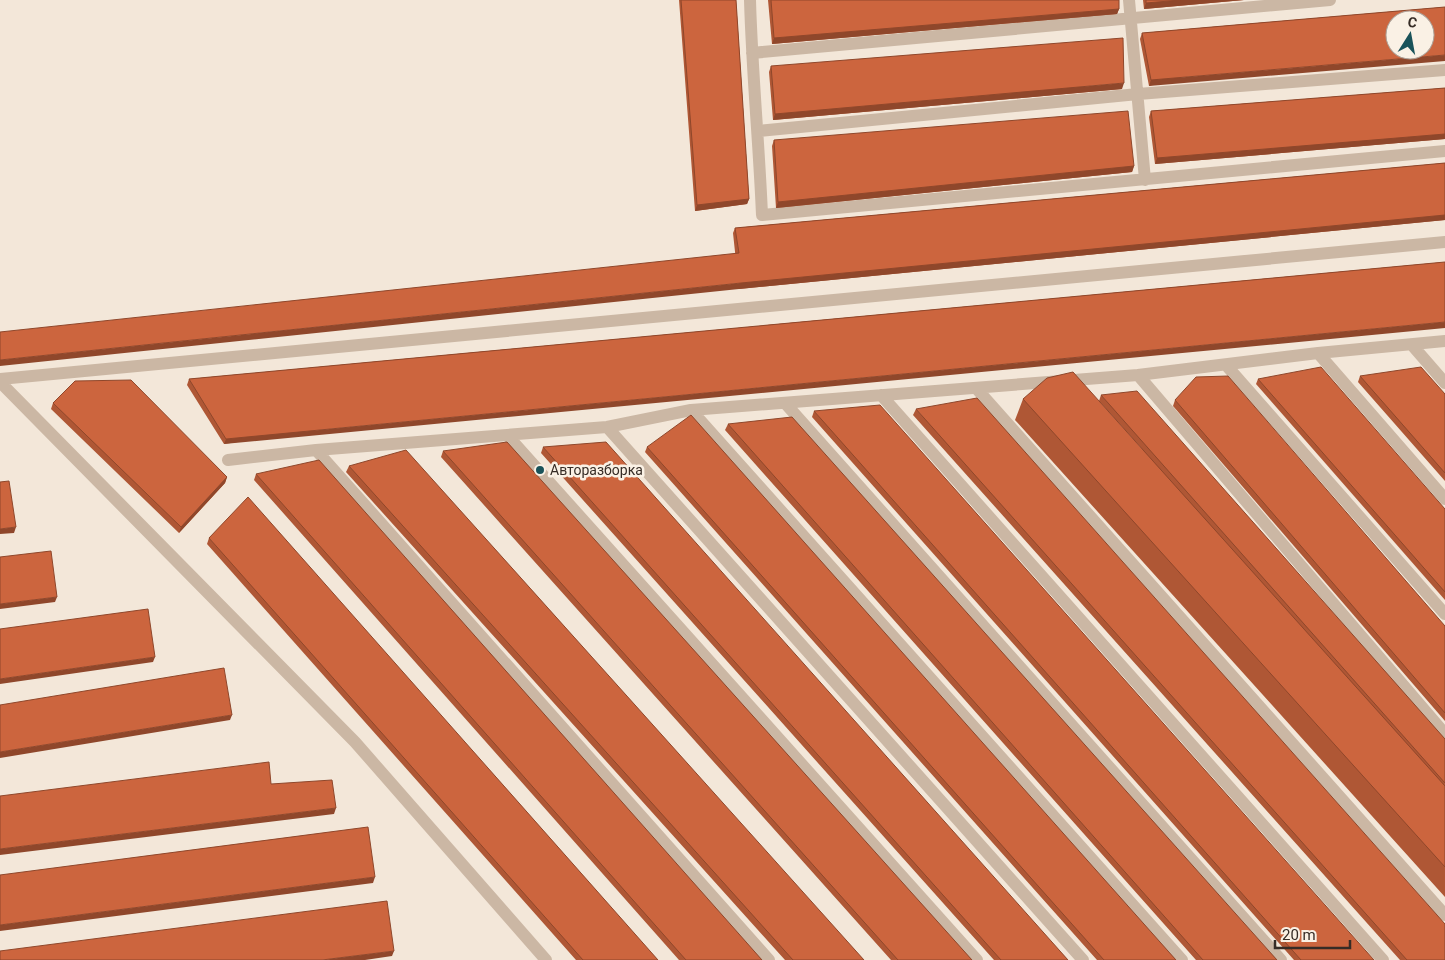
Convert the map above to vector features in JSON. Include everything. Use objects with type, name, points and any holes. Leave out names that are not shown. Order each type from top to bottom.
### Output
[{"type":"lane","points":[[750,0],[762,215],[1445,151]]},
{"type":"lane","points":[[1129,0],[1145,180]]},
{"type":"lane","points":[[752,53],[1330,0]]},
{"type":"lane","points":[[758,131],[1138,94],[1445,70]]},
{"type":"lane","points":[[0,381],[1445,242]]},
{"type":"lane","points":[[228,460],[316,450],[607,427],[692,410],[1138,375],[1318,353],[1445,341]]},
{"type":"lane","points":[[1412,345],[1445,384]]},
{"type":"lane","points":[[1318,353],[1445,499]]},
{"type":"lane","points":[[1226,365],[1445,614]]},
{"type":"lane","points":[[1138,375],[1445,734]]},
{"type":"lane","points":[[0,381],[355,742],[546,960]]},
{"type":"lane","points":[[1066,381],[1080,396]]},
{"type":"lane","points":[[976,388],[1445,915]]},
{"type":"lane","points":[[881,395],[1383,960]]},
{"type":"lane","points":[[785,403],[1282,960]]},
{"type":"lane","points":[[692,410],[1182,960]]},
{"type":"lane","points":[[607,427],[1083,960]]},
{"type":"lane","points":[[507,435],[977,960]]},
{"type":"lane","points":[[316,450],[769,960]]},
{"type":"building","points":[[681,0],[736,0],[749,199],[697,205]]},
{"type":"building","points":[[771,0],[1119,0],[1119,9],[774,38]]},
{"type":"building","points":[[1146,0],[1181,0],[1146,3]]},
{"type":"building","points":[[1445,7],[1445,55],[1435,56],[1435,10],[1410,10]]},
{"type":"building","points":[[1385,12],[1386,60],[1151,80],[1142,33]]},
{"type":"building","points":[[1123,38],[1124,83],[775,114],[771,66]]},
{"type":"building","points":[[1445,88],[1445,134],[1157,158],[1151,111]]},
{"type":"building","points":[[1128,111],[1134,166],[778,202],[774,140]]},
{"type":"building","points":[[1445,163],[1445,215],[741,283],[0,360],[0,332],[739,253],[735,228]]},
{"type":"building","points":[[1445,262],[1445,322],[226,439],[189,379]]},
{"type":"building","points":[[1321,367],[1445,509],[1445,592],[1258,379]]},
{"type":"building","points":[[1421,367],[1445,394],[1445,473],[1360,376]]},
{"type":"building","points":[[1073,372],[1445,786],[1445,867],[1023,399],[1047,378]]},
{"type":"building","points":[[1228,376],[1445,626],[1445,713],[1175,400],[1196,377]]},
{"type":"building","points":[[131,380],[227,477],[181,527],[53,403],[75,381]]},
{"type":"building","points":[[1137,391],[1445,739],[1445,783],[1101,395]]},
{"type":"building","points":[[977,398],[1445,924],[1445,960],[1407,960],[916,409]]},
{"type":"building","points":[[880,405],[1374,960],[1301,960],[814,411]]},
{"type":"building","points":[[691,415],[1176,960],[1104,960],[647,447]]},
{"type":"building","points":[[792,417],[1277,960],[1203,960],[728,424]]},
{"type":"building","points":[[507,442],[972,960],[898,960],[443,451]]},
{"type":"building","points":[[606,442],[1068,960],[1001,960],[543,447]]},
{"type":"building","points":[[406,450],[864,960],[793,960],[349,466]]},
{"type":"building","points":[[319,460],[762,960],[686,960],[256,474]]},
{"type":"building","points":[[9,481],[16,527],[0,529],[0,482]]},
{"type":"building","points":[[248,497],[658,960],[583,960],[209,538]]},
{"type":"building","points":[[51,551],[57,597],[0,604],[0,557]]},
{"type":"building","points":[[148,609],[155,657],[0,679],[0,629]]},
{"type":"building","points":[[224,668],[232,715],[0,752],[0,705]]},
{"type":"building","points":[[269,762],[271,784],[332,780],[336,808],[0,849],[0,796]]},
{"type":"building","points":[[368,827],[375,877],[0,925],[0,875]]},
{"type":"building","points":[[387,901],[394,951],[322,960],[0,960],[0,951]]},
{"type":"place","name":"Авторазборка","points":[[540,470]]}]
